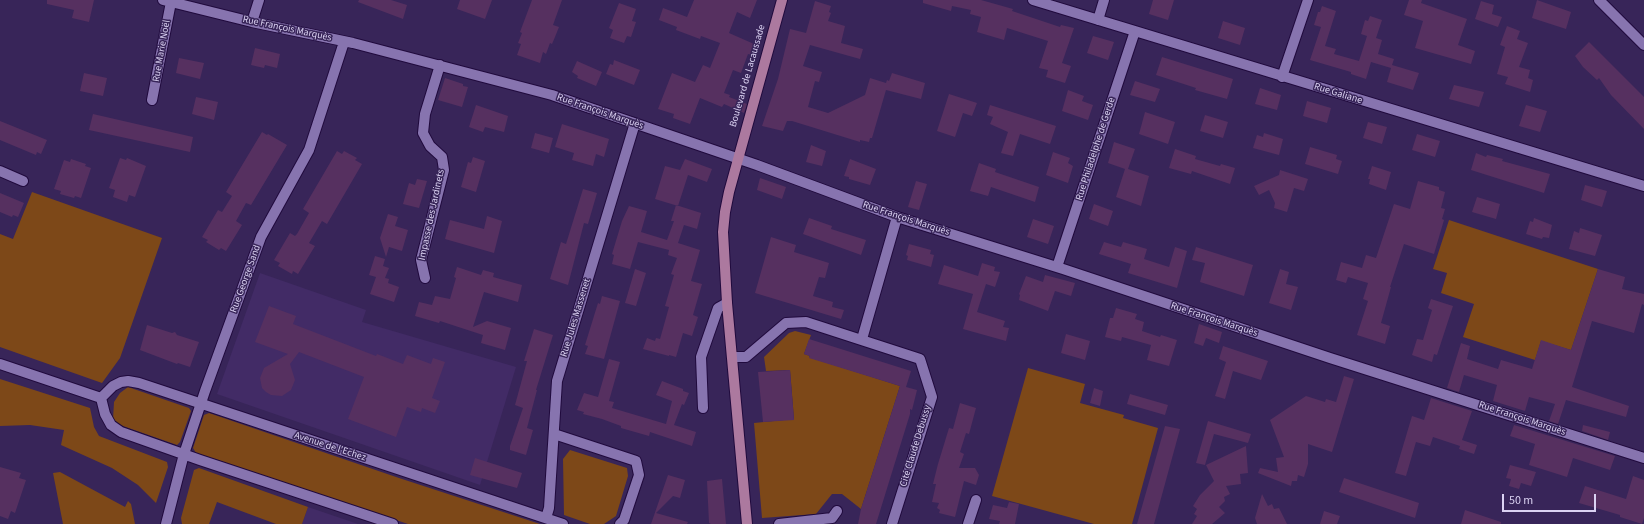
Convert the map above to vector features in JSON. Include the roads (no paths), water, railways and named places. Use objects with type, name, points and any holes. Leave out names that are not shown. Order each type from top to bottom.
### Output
[{"type":"main road","name":"Boulevard de Lacaussade","points":[[747,524],[727,302],[723,227],[727,202],[738,158],[782,0]]},
{"type":"street","points":[[252,22],[260,0]]},
{"type":"street","name":"Rue Galiane","points":[[1033,0],[1644,186]]},
{"type":"street","points":[[1098,20],[1104,0]]},
{"type":"street","points":[[1282,77],[1308,0]]},
{"type":"street","points":[[1600,0],[1644,45]]},
{"type":"street","name":"Rue François Marquès","points":[[167,1],[440,65],[552,95],[738,158],[897,217],[1057,267],[1323,356],[1644,458]]},
{"type":"street","name":"Rue Marie Noël","points":[[152,100],[167,1]]},
{"type":"street","name":"Rue Philadelphe de Gerde","points":[[1057,267],[1135,31]]},
{"type":"street","name":"Rue George Sand","points":[[166,524],[184,454],[200,404],[261,237],[309,150],[344,42]]},
{"type":"street","name":"Impasse des Jardinets","points":[[425,278],[421,260],[444,170],[442,157],[430,146],[423,133],[425,114],[440,65]]},
{"type":"street","name":"Rue Jules Massenet","points":[[546,518],[549,508],[556,381],[635,123]]},
{"type":"street","points":[[0,171],[23,181]]},
{"type":"street","points":[[862,339],[897,217]]},
{"type":"street","points":[[703,408],[701,357],[718,308],[727,302]]},
{"type":"street","name":"Cité Claude Debussy","points":[[733,357],[746,356],[786,323],[806,322],[920,359],[932,397],[892,524]]},
{"type":"street","points":[[0,364],[101,398],[105,414],[111,425],[121,432],[393,524]]},
{"type":"street","name":"Avenue de l'Echez","points":[[101,398],[113,386],[128,381],[563,524]]},
{"type":"street","points":[[554,434],[636,462],[639,475],[624,520],[620,524]]},
{"type":"street","points":[[968,524],[976,500]]},
{"type":"street","points":[[779,524],[832,518],[837,511]]}]
